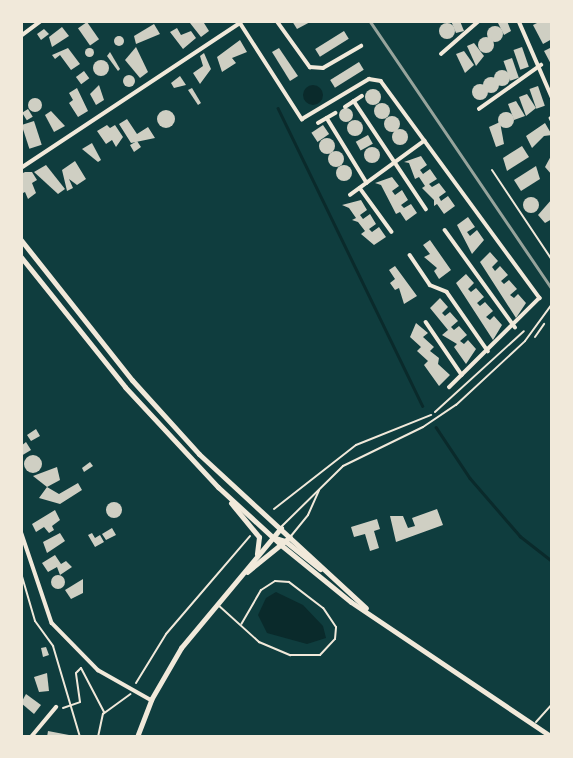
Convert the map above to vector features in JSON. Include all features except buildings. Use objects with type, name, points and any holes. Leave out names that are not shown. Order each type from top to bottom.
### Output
[{"type":"main road","points":[[21,240],[132,380],[198,454],[281,528],[285,541],[331,588],[552,737]]},
{"type":"main road","points":[[21,257],[125,387],[218,487],[256,533],[257,554]]},
{"type":"main road","points":[[218,487],[272,537],[285,541],[343,585],[370,613]]},
{"type":"street","points":[[21,36],[41,21]]},
{"type":"street","points":[[277,21],[310,67],[323,68],[361,46]]},
{"type":"street","points":[[441,54],[479,21]]},
{"type":"street","points":[[519,21],[541,65],[552,97]]},
{"type":"street","points":[[21,168],[239,22],[296,115],[308,118],[376,79],[540,298],[515,327],[450,387]]},
{"type":"street","points":[[480,109],[541,65]]},
{"type":"street","points":[[345,107],[362,96]]},
{"type":"street","points":[[354,101],[426,209]]},
{"type":"street","points":[[318,123],[335,113]]},
{"type":"street","points":[[327,118],[367,183]]},
{"type":"street","points":[[350,195],[425,141]]},
{"type":"street","points":[[360,188],[391,232]]},
{"type":"street","points":[[445,230],[515,327]]},
{"type":"street","points":[[410,255],[430,285],[447,292],[488,351]]},
{"type":"street","points":[[426,322],[462,375]]},
{"type":"street","points":[[137,737],[151,700],[181,648],[281,528]]},
{"type":"street","points":[[21,531],[43,604],[52,623],[88,660],[132,691],[151,700]]},
{"type":"street","points":[[243,574],[285,541]]},
{"type":"street","points":[[31,737],[56,707]]},
{"type":"lane","points":[[492,170],[552,260]]},
{"type":"lane","points":[[281,528],[319,489],[360,455],[447,412],[529,335],[552,304]]},
{"type":"lane","points":[[285,541],[304,523],[319,489]]},
{"type":"lane","points":[[216,604],[259,642],[290,655],[320,654],[335,639],[336,627],[323,608],[289,582],[275,581],[261,590],[241,624]]},
{"type":"lane","points":[[533,726],[552,704]]},
{"type":"path","points":[[274,509],[356,445],[432,415],[523,332],[537,335],[547,318]]},
{"type":"path","points":[[500,340],[507,347]]},
{"type":"path","points":[[356,445],[360,455]]},
{"type":"path","points":[[98,737],[104,713],[132,691],[166,634],[250,536]]},
{"type":"path","points":[[21,573],[39,628],[51,642],[80,737]]},
{"type":"path","points":[[31,607],[43,604]]},
{"type":"path","points":[[56,707],[80,702],[76,673],[81,668],[104,713]]},
{"type":"water","points":[[313,85],[320,88],[323,95],[320,102],[313,105],[306,102],[303,95],[306,88]]},
{"type":"water","points":[[276,592],[303,605],[323,626],[326,638],[307,644],[267,633],[258,615],[266,598]]},
{"type":"waterway","points":[[278,108],[423,406]]},
{"type":"waterway","points":[[436,427],[470,478],[520,536],[552,561]]},
{"type":"railway","points":[[370,21],[552,289]]}]
